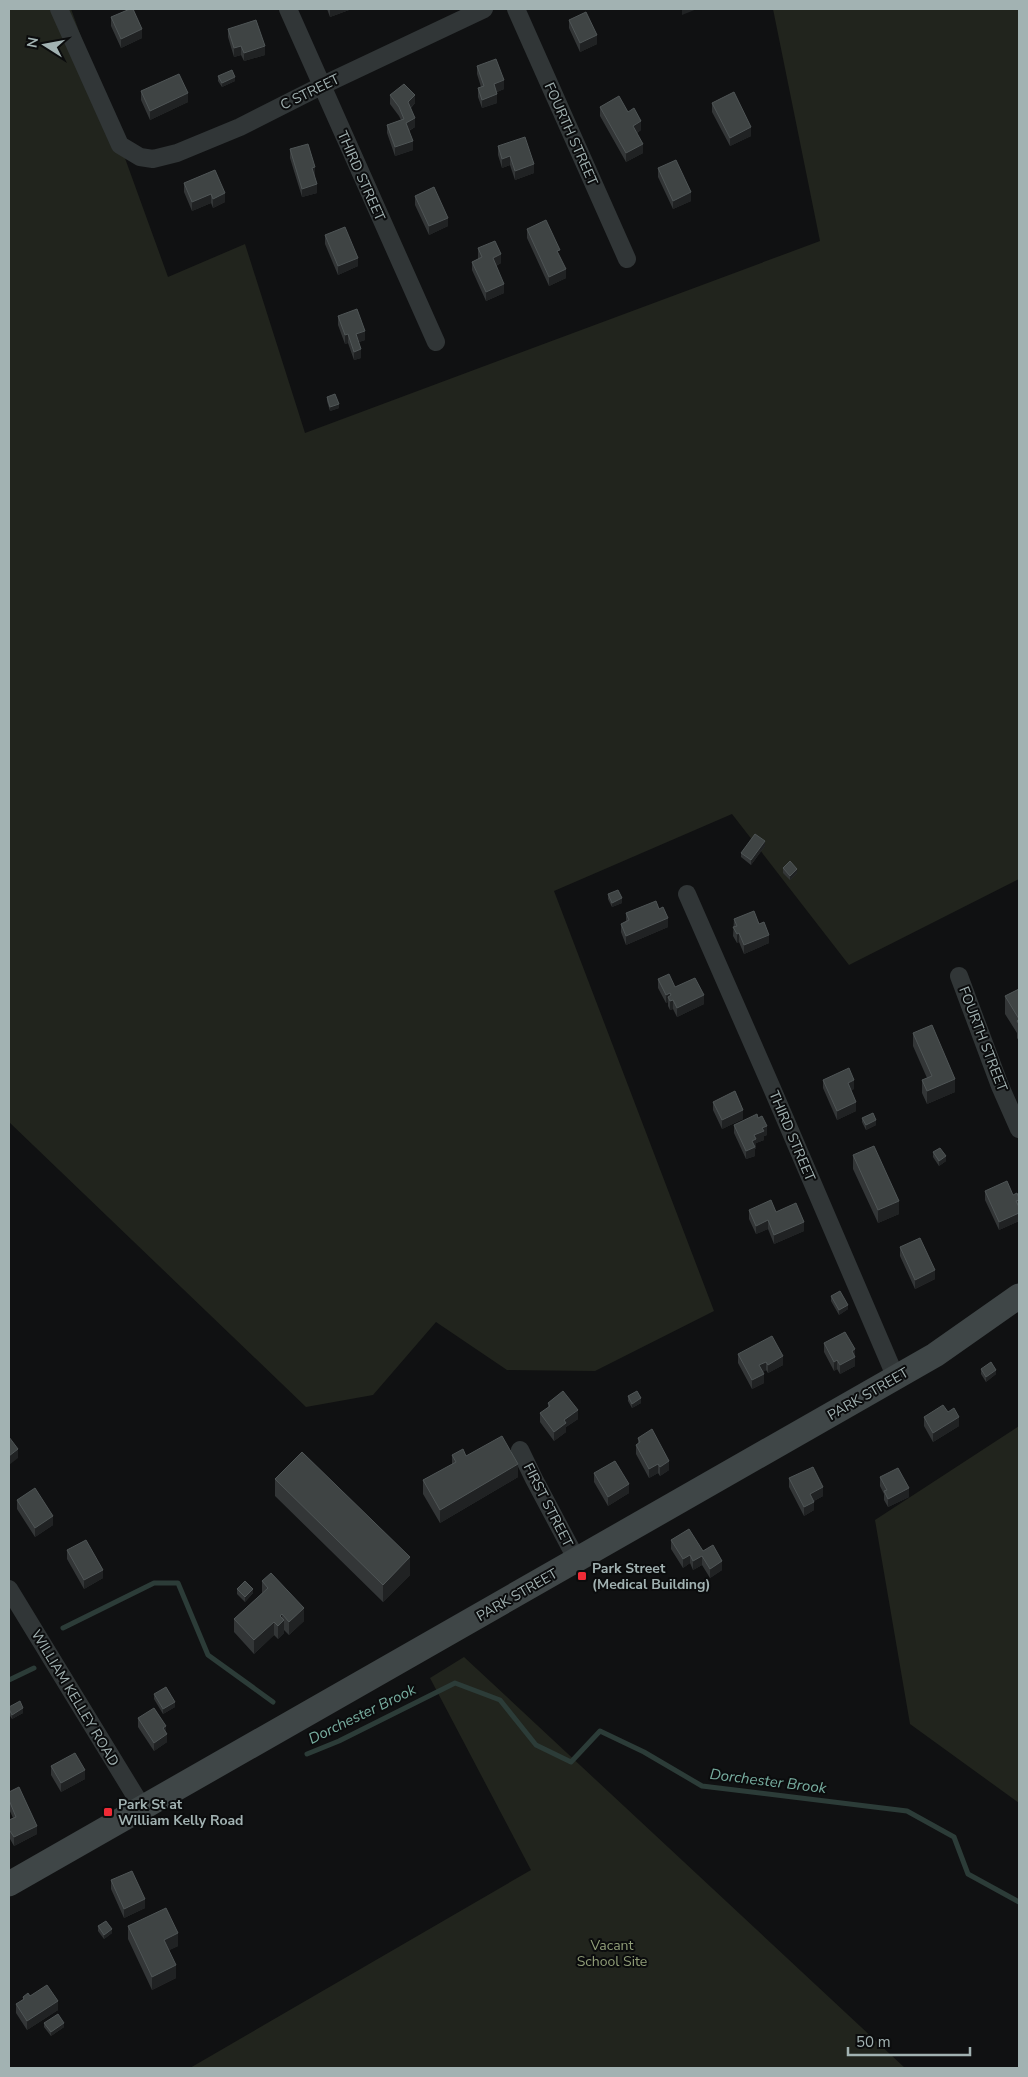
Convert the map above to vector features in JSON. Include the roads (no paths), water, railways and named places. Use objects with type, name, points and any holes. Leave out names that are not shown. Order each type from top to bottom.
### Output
[{"type":"main road","name":"PARK STREET","points":[[9,1884],[936,1355],[1019,1296]]},
{"type":"street","name":"C STREET","points":[[58,9],[120,144],[140,157],[153,159],[177,154],[240,127],[321,86],[484,9]]},
{"type":"street","name":"THIRD STREET","points":[[288,9],[436,342]]},
{"type":"street","name":"FOURTH STREET","points":[[516,9],[627,258]]},
{"type":"street","name":"THIRD STREET","points":[[687,894],[896,1378]]},
{"type":"street","name":"FOURTH STREET","points":[[959,976],[1000,1086],[1019,1129]]},
{"type":"street","name":"FIRST STREET","points":[[520,1450],[577,1560]]},
{"type":"street","name":"WILLIAM KELLEY ROAD","points":[[9,1589],[142,1808]]},
{"type":"waterway","name":"Dorchester Brook","points":[[63,1628],[154,1583],[178,1583],[208,1655],[273,1702]]},
{"type":"waterway","name":"Dorchester Brook","points":[[9,1680],[34,1668]]},
{"type":"waterway","name":"Dorchester Brook","points":[[307,1754],[339,1741],[455,1683],[500,1700],[536,1745],[571,1762],[600,1731],[644,1752],[702,1786],[907,1811],[954,1837],[968,1874],[1019,1902]]},
{"type":"place","name":"Park Street (Medical Building)","points":[[582,1576]]},
{"type":"place","name":"Park St at William Kelly Road","points":[[108,1812]]},
{"type":"park label","name":"Vacant School Site","points":[[612,1954]]}]
